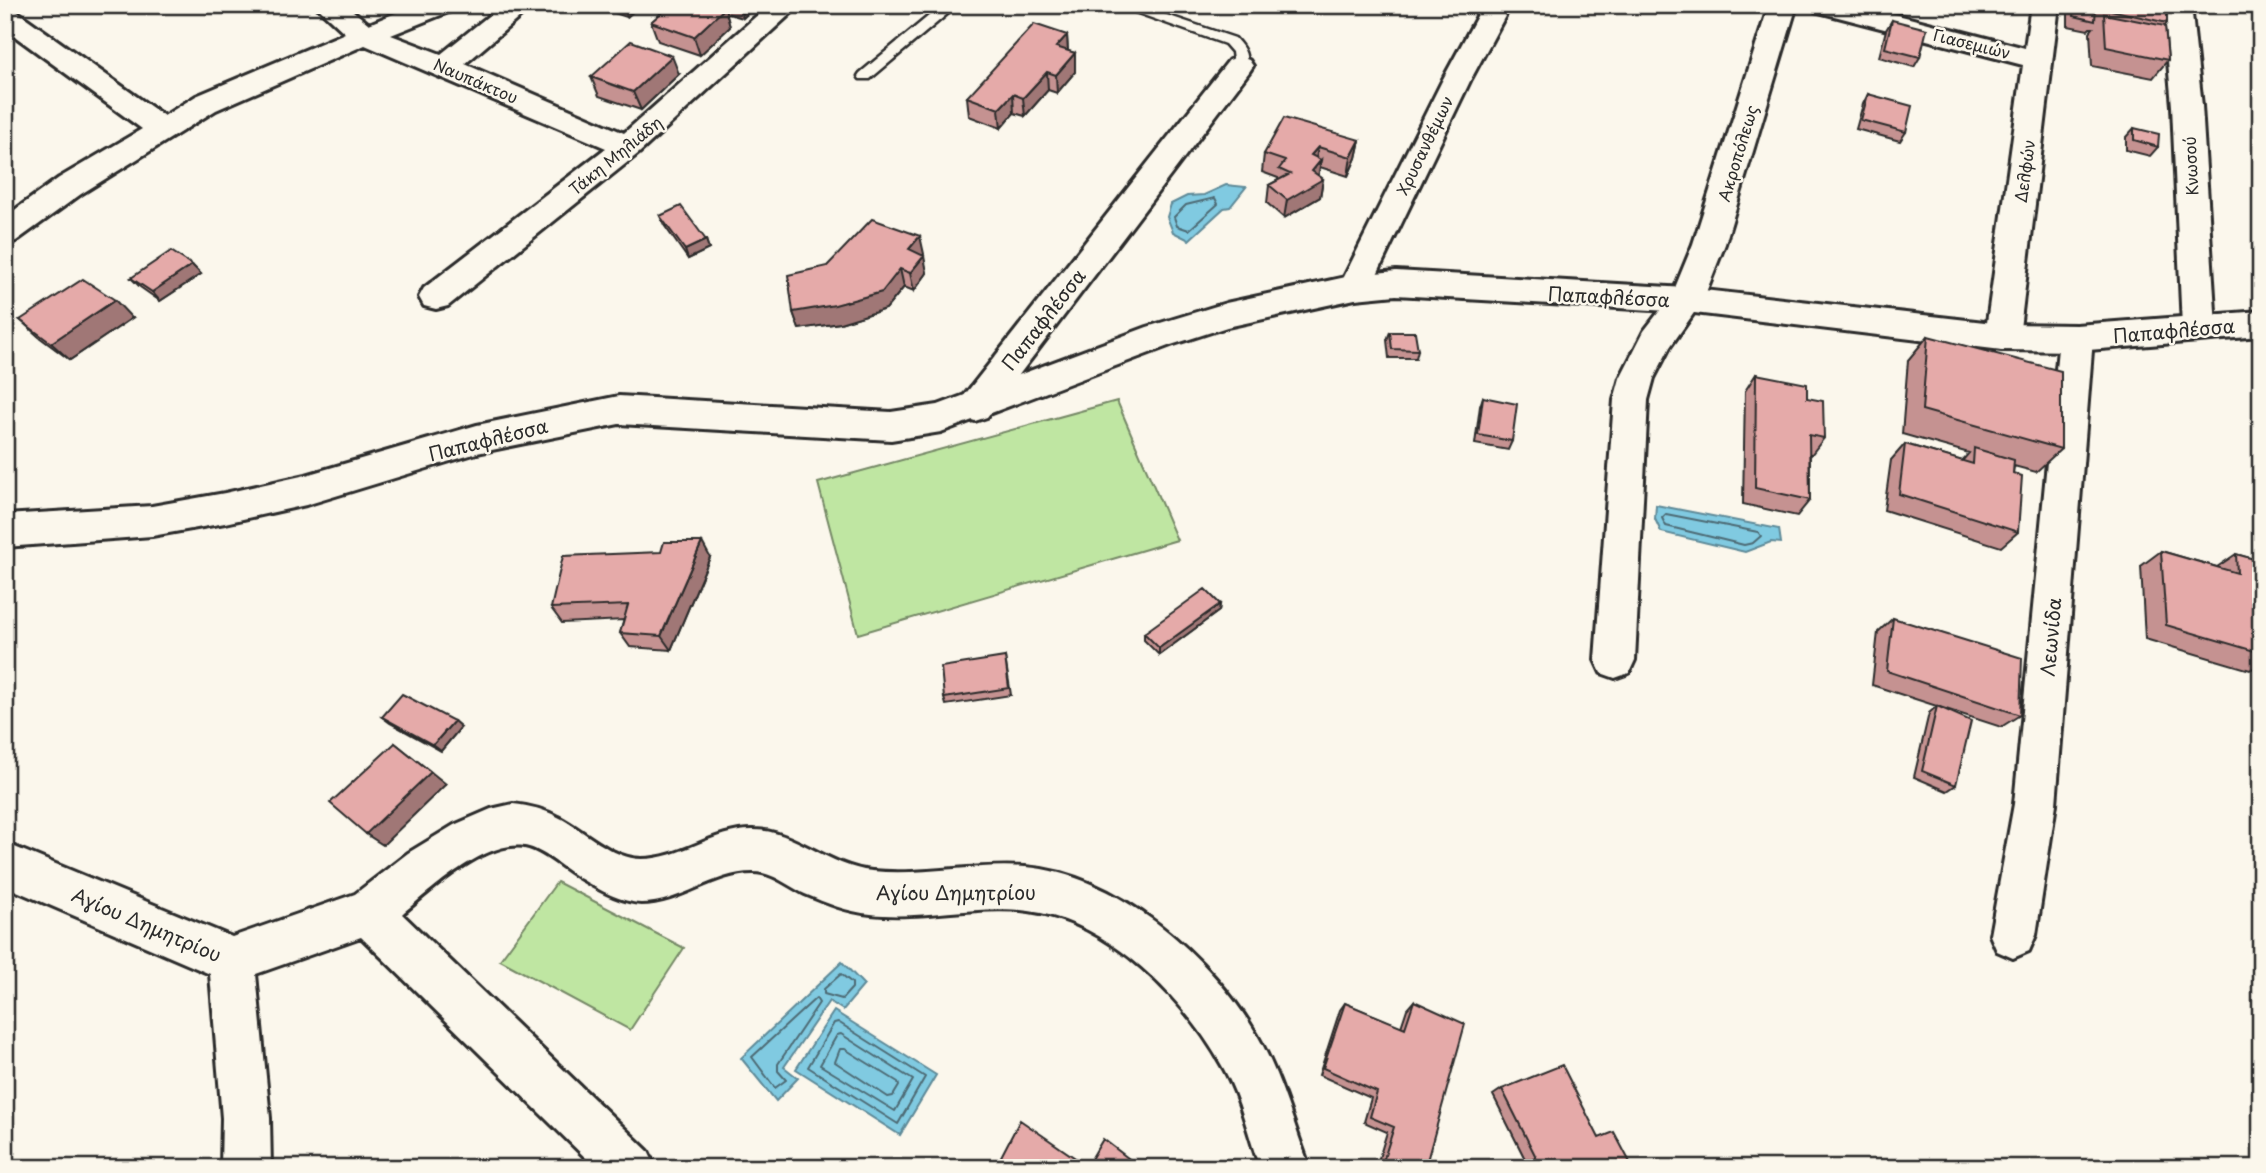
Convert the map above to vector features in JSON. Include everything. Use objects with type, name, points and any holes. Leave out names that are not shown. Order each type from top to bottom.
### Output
[{"type":"street","name":"Ναυπάκτου","points":[[329,5],[365,35],[444,66],[628,146]]},
{"type":"street","points":[[5,233],[59,193],[162,129],[235,89],[441,5]]},
{"type":"street","points":[[444,66],[520,5]]},
{"type":"street","name":"Τάκη Μηλιάδη","points":[[436,297],[628,146],[786,5]]},
{"type":"street","name":"Χρυσανθέμων","points":[[1355,287],[1457,79],[1497,5]]},
{"type":"street","name":"Ακροπόλεως","points":[[1615,660],[1631,400],[1637,378],[1656,340],[1686,300],[1709,244],[1783,5]]},
{"type":"street","name":"Γιασεμιών","points":[[1825,5],[2038,60]]},
{"type":"street","name":"Δελφών","points":[[2002,337],[2045,5]]},
{"type":"street","name":"Κνωσού","points":[[2177,5],[2187,106],[2199,327]]},
{"type":"street","points":[[5,16],[162,129]]},
{"type":"street","name":"Παπαφλέσσα","points":[[975,407],[1239,66]]},
{"type":"street","name":"Παπαφλέσσα","points":[[5,531],[152,521],[225,508],[306,490],[477,439],[619,410],[891,426],[941,418],[1159,336],[1226,315],[1355,287],[1396,283],[1686,300],[2002,337],[2076,338],[2261,323]]},
{"type":"street","name":"Λεωνίδα","points":[[2013,935],[2035,804],[2076,338]]},
{"type":"street","name":"Αγίου Δημητρίου","points":[[5,864],[232,960],[369,912],[454,849],[488,829],[514,825],[533,827],[620,876],[638,881],[657,880],[744,850],[769,853],[793,862],[830,883],[872,893],[904,895],[1028,889],[1060,894],[1110,916],[1205,998],[1243,1055],[1285,1168]]},
{"type":"street","points":[[369,912],[631,1168]]},
{"type":"street","points":[[232,960],[246,1118],[246,1168]]},
{"type":"lane","points":[[865,76],[951,5]]},
{"type":"lane","points":[[1122,5],[1230,41],[1238,51],[1239,66]]},
{"type":"green space","points":[[1117,401],[1177,540],[858,634],[818,483]]},
{"type":"green space","points":[[557,882],[684,948],[630,1030],[500,960]]},
{"type":"water","points":[[1226,185],[1246,187],[1230,207],[1224,208],[1189,240],[1173,232],[1167,217],[1171,204],[1187,196],[1204,195]]},
{"type":"water","points":[[1656,505],[1779,529],[1781,543],[1771,542],[1745,552],[1661,532],[1655,519]]},
{"type":"water","points":[[842,962],[864,985],[843,1010],[829,1001],[784,1067],[798,1078],[776,1101],[741,1058]]},
{"type":"water","points":[[834,1011],[936,1075],[900,1135],[796,1069]]},
{"type":"building","points":[[670,5],[716,5],[725,8],[694,37],[651,22]]},
{"type":"building","points":[[2075,5],[2096,5],[2095,21],[2074,16]]},
{"type":"building","points":[[2102,5],[2167,5],[2167,23],[2102,8]]},
{"type":"building","points":[[2104,14],[2165,26],[2168,60],[2106,47]]},
{"type":"building","points":[[1892,20],[1927,29],[1920,57],[1885,48]]},
{"type":"building","points":[[1034,24],[1067,35],[1056,47],[1075,53],[1056,75],[1047,72],[1023,98],[1013,94],[999,109],[967,97]]},
{"type":"building","points":[[631,41],[672,56],[633,92],[591,77]]},
{"type":"building","points":[[1868,94],[1912,106],[1906,132],[1861,120]]},
{"type":"building","points":[[1284,118],[1360,140],[1351,157],[1318,147],[1311,155],[1321,160],[1312,171],[1323,179],[1287,200],[1269,185],[1290,174],[1279,169],[1285,161],[1264,154]]},
{"type":"building","points":[[2134,128],[2159,134],[2158,147],[2134,140]]},
{"type":"building","points":[[681,206],[706,240],[685,250],[660,216]]},
{"type":"building","points":[[872,219],[920,236],[909,249],[924,256],[910,273],[900,269],[882,292],[835,305],[793,312],[788,275],[827,266]]},
{"type":"building","points":[[171,251],[192,265],[152,292],[131,278]]},
{"type":"building","points":[[83,279],[115,300],[51,343],[20,320]]},
{"type":"building","points":[[1390,332],[1415,332],[1418,350],[1392,349]]},
{"type":"building","points":[[1928,336],[2061,371],[2061,449],[1922,410]]},
{"type":"building","points":[[1756,374],[1807,384],[1807,398],[1823,401],[1824,438],[1809,435],[1810,500],[1755,488]]},
{"type":"building","points":[[1483,397],[1517,404],[1512,441],[1478,435]]},
{"type":"building","points":[[1905,444],[1973,464],[1974,448],[2014,460],[2013,473],[2022,476],[2018,532],[1899,494]]},
{"type":"building","points":[[664,542],[702,542],[661,636],[620,633],[628,605],[551,608],[563,556],[661,552]]},
{"type":"building","points":[[2161,551],[2237,573],[2236,554],[2261,561],[2261,653],[2166,625]]},
{"type":"building","points":[[1205,589],[1220,604],[1159,648],[1144,633]]},
{"type":"building","points":[[1893,618],[2022,658],[2020,715],[1887,671]]},
{"type":"building","points":[[1005,657],[1009,688],[944,698],[941,667]]},
{"type":"building","points":[[402,694],[454,721],[433,745],[382,717]]},
{"type":"building","points":[[1937,706],[1971,721],[1956,785],[1922,771]]},
{"type":"building","points":[[395,743],[431,772],[366,834],[330,803]]},
{"type":"building","points":[[1414,1001],[1465,1024],[1425,1168],[1381,1168],[1394,1127],[1370,1117],[1377,1092],[1323,1068],[1345,1003],[1405,1028]]},
{"type":"building","points":[[1562,1065],[1599,1138],[1614,1132],[1633,1168],[1512,1168],[1536,1157],[1502,1089]]},
{"type":"building","points":[[1020,1120],[1087,1166],[1103,1139],[1141,1168],[995,1168]]}]
